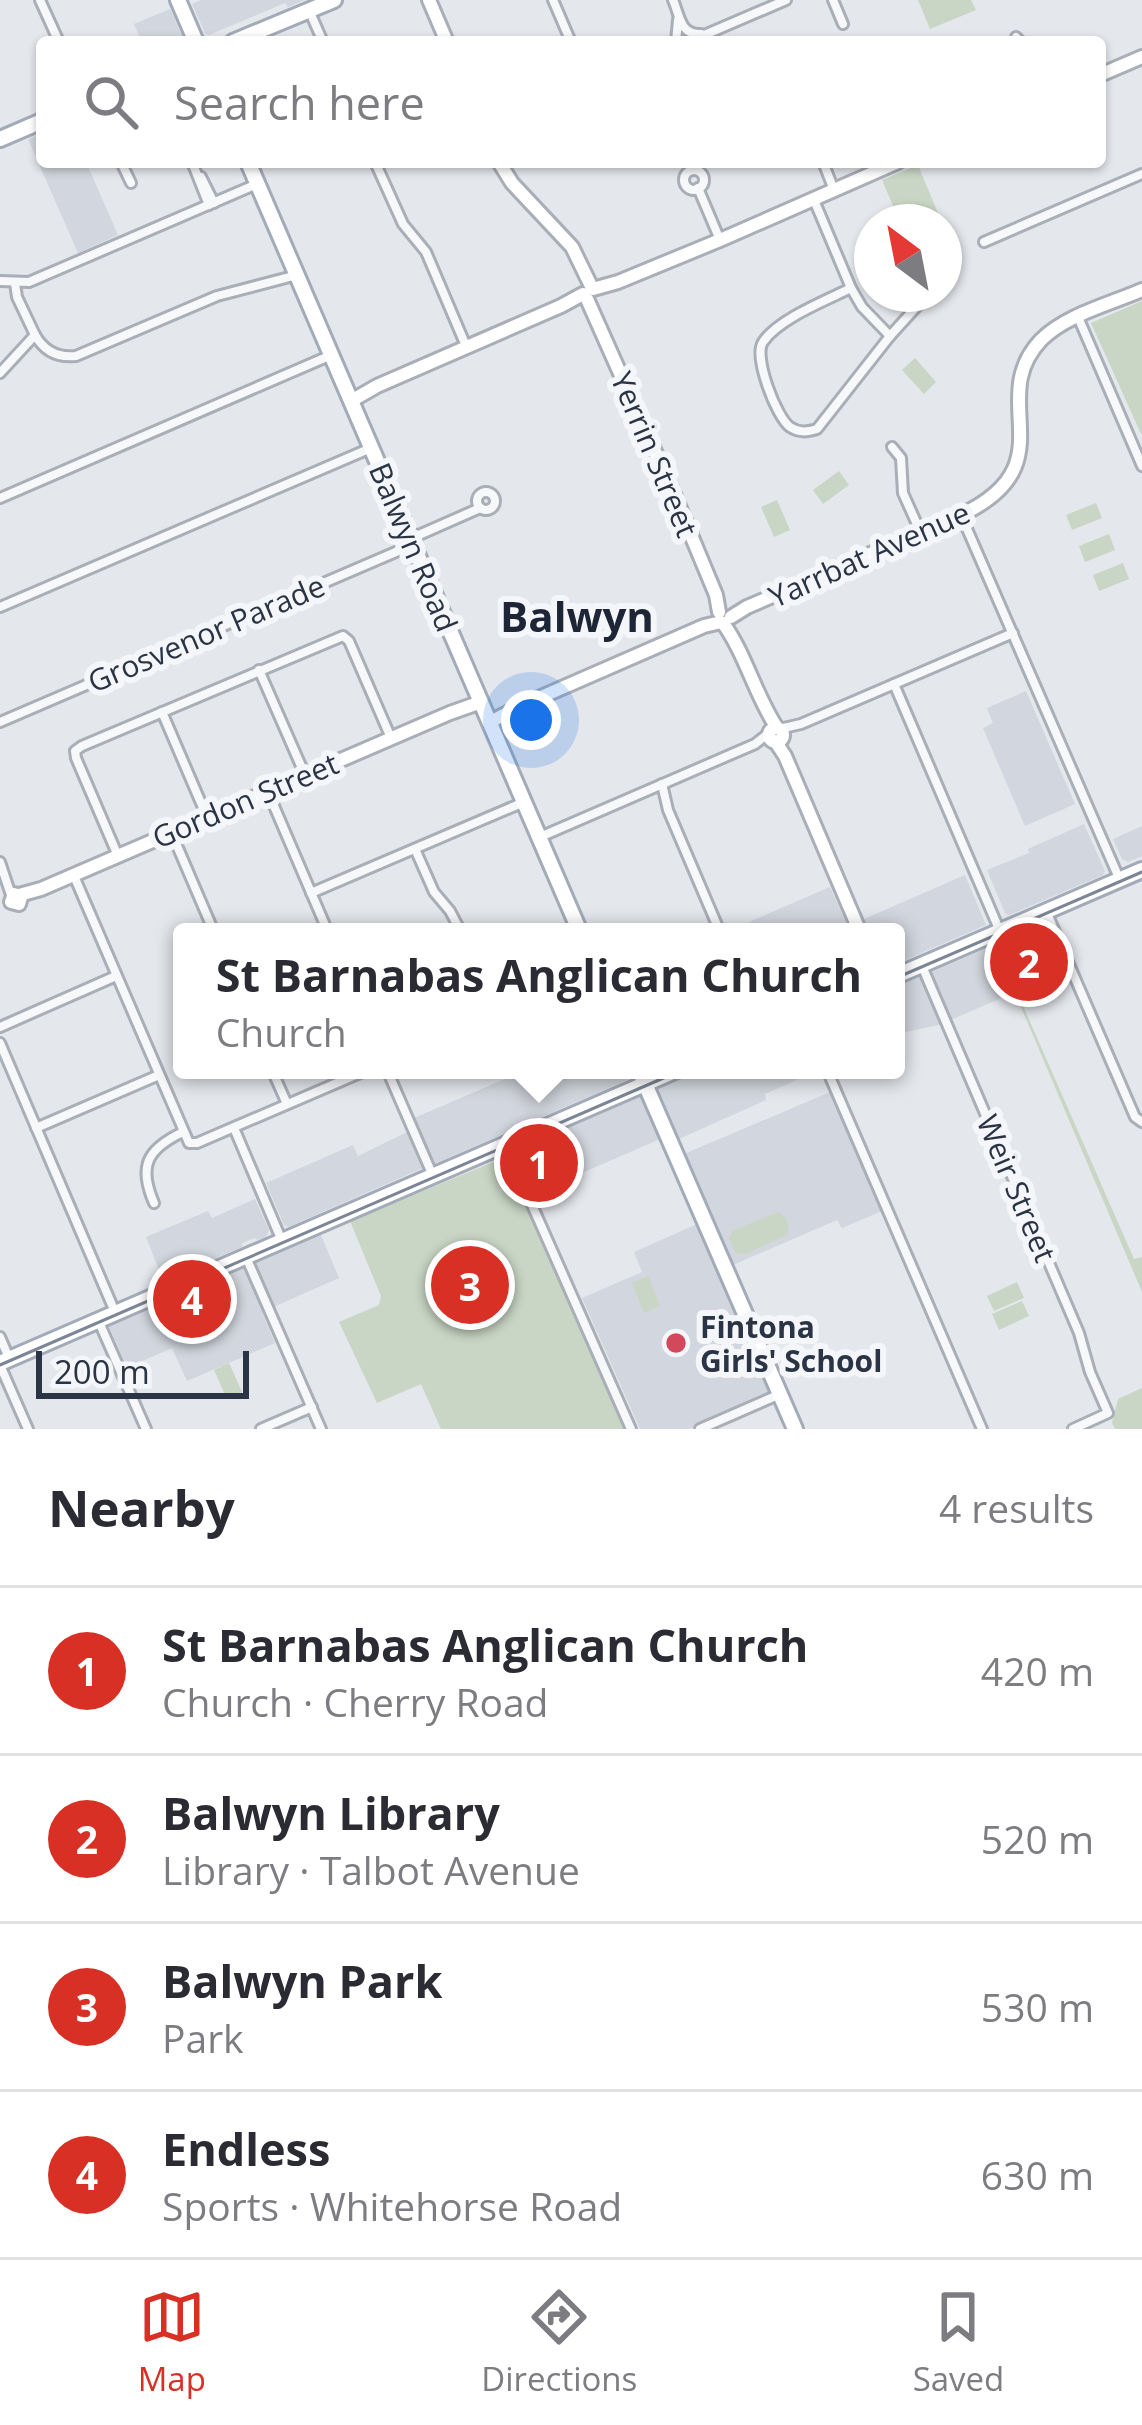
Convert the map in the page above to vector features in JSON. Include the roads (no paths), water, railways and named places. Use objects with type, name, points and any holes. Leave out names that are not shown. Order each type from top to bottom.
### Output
[{"type":"main road","points":[[178,0],[193,36]]},
{"type":"main road","points":[[247,36],[334,0]]},
{"type":"main road","points":[[0,139],[36,124]]},
{"type":"main road","name":"Balwyn Road","points":[[250,168],[576,923]]},
{"type":"main road","points":[[905,972],[1142,870]]},
{"type":"main road","points":[[3,1362],[506,1144],[638,1079]]},
{"type":"main road","points":[[643,1079],[794,1429]]},
{"type":"street","points":[[40,0],[55,36]]},
{"type":"street","points":[[429,0],[444,36]]},
{"type":"street","points":[[553,0],[568,36]]},
{"type":"street","points":[[673,0],[677,36]]},
{"type":"street","points":[[699,36],[786,0]]},
{"type":"street","points":[[833,0],[843,24]]},
{"type":"street","points":[[309,10],[320,36]]},
{"type":"street","points":[[678,19],[687,32],[703,34]]},
{"type":"street","points":[[1106,72],[1142,57]]},
{"type":"street","points":[[124,168],[130,184]]},
{"type":"street","points":[[195,168],[211,204]]},
{"type":"street","points":[[378,168],[403,224],[426,252],[467,347]]},
{"type":"street","name":"Yerrin Street","points":[[502,168],[572,247],[594,314],[856,923]]},
{"type":"street","points":[[825,168],[834,190]]},
{"type":"street","points":[[350,398],[884,168]]},
{"type":"street","points":[[984,242],[1142,174]]},
{"type":"street","points":[[0,281],[32,281],[257,184]]},
{"type":"street","points":[[698,188],[719,240]]},
{"type":"street","points":[[813,199],[851,288],[890,336]]},
{"type":"street","points":[[16,284],[17,297],[42,346],[71,357],[217,296],[296,275]]},
{"type":"street","points":[[851,288],[773,331],[760,346],[759,360],[784,422],[796,430],[817,429],[912,312]]},
{"type":"street","name":"Yarrbat Avenue","points":[[484,709],[525,704],[989,500],[1018,458],[1022,440],[1018,395],[1025,365],[1046,336],[1142,290]]},
{"type":"street","points":[[1078,317],[1142,466]]},
{"type":"street","points":[[0,373],[35,335]]},
{"type":"street","points":[[0,497],[331,355]]},
{"type":"street","points":[[892,447],[902,460],[903,494],[921,532]]},
{"type":"street","points":[[0,607],[371,448]]},
{"type":"street","points":[[902,460],[910,449]]},
{"type":"street","name":"Grosvenor Parade","points":[[0,722],[480,508]]},
{"type":"street","points":[[962,515],[1120,879]]},
{"type":"street","points":[[539,837],[1012,633]]},
{"type":"street","points":[[118,856],[76,758],[82,746],[336,637],[350,641],[391,738]]},
{"type":"street","points":[[259,670],[304,775]]},
{"type":"street","points":[[894,684],[1000,931]]},
{"type":"street","name":"Gordon Street","points":[[11,898],[450,712],[484,709]]},
{"type":"street","points":[[162,712],[207,817]]},
{"type":"street","points":[[658,786],[716,923]]},
{"type":"street","points":[[268,791],[324,923]]},
{"type":"street","points":[[311,893],[524,802]]},
{"type":"street","points":[[171,832],[210,923]]},
{"type":"street","points":[[415,848],[434,892],[456,923]]},
{"type":"street","points":[[0,862],[11,898]]},
{"type":"street","points":[[73,875],[190,1144],[346,1079]]},
{"type":"street","points":[[1046,911],[1135,1117],[1142,1121]]},
{"type":"street","name":"Weir Street","points":[[921,965],[1079,1334],[1108,1413],[1073,1429]]},
{"type":"street","points":[[0,1027],[116,976]]},
{"type":"street","points":[[0,1043],[116,1313]]},
{"type":"street","points":[[36,1128],[159,1075]]},
{"type":"street","points":[[276,1079],[287,1104]]},
{"type":"street","points":[[391,1079],[433,1176]]},
{"type":"street","points":[[831,1079],[982,1429]]},
{"type":"street","points":[[233,1127],[282,1241]]},
{"type":"street","points":[[154,1204],[145,1180],[147,1164],[156,1148],[183,1132]]},
{"type":"street","points":[[506,1144],[631,1429]]},
{"type":"street","points":[[246,1257],[321,1429]]},
{"type":"street","points":[[98,1321],[146,1429]]},
{"type":"street","points":[[0,1337],[3,1362],[28,1429]]},
{"type":"street","points":[[700,1429],[780,1395]]},
{"type":"street","points":[[261,1429],[312,1407]]},
{"type":"tram line","points":[[905,974],[1142,872]]},
{"type":"tram line","points":[[0,1365],[661,1079]]},
{"type":"place","name":"Balwyn Library","points":[[1029,962]]},
{"type":"place","name":"St Barnabas Anglican Church","points":[[539,1163]]},
{"type":"place","name":"Balwyn Park","points":[[470,1285]]},
{"type":"place","name":"Endless","points":[[192,1299]]},
{"type":"place","name":"Fintona Girls' School","points":[[676,1343]]},
{"type":"district","name":"Balwyn","points":[[577,615]]}]
